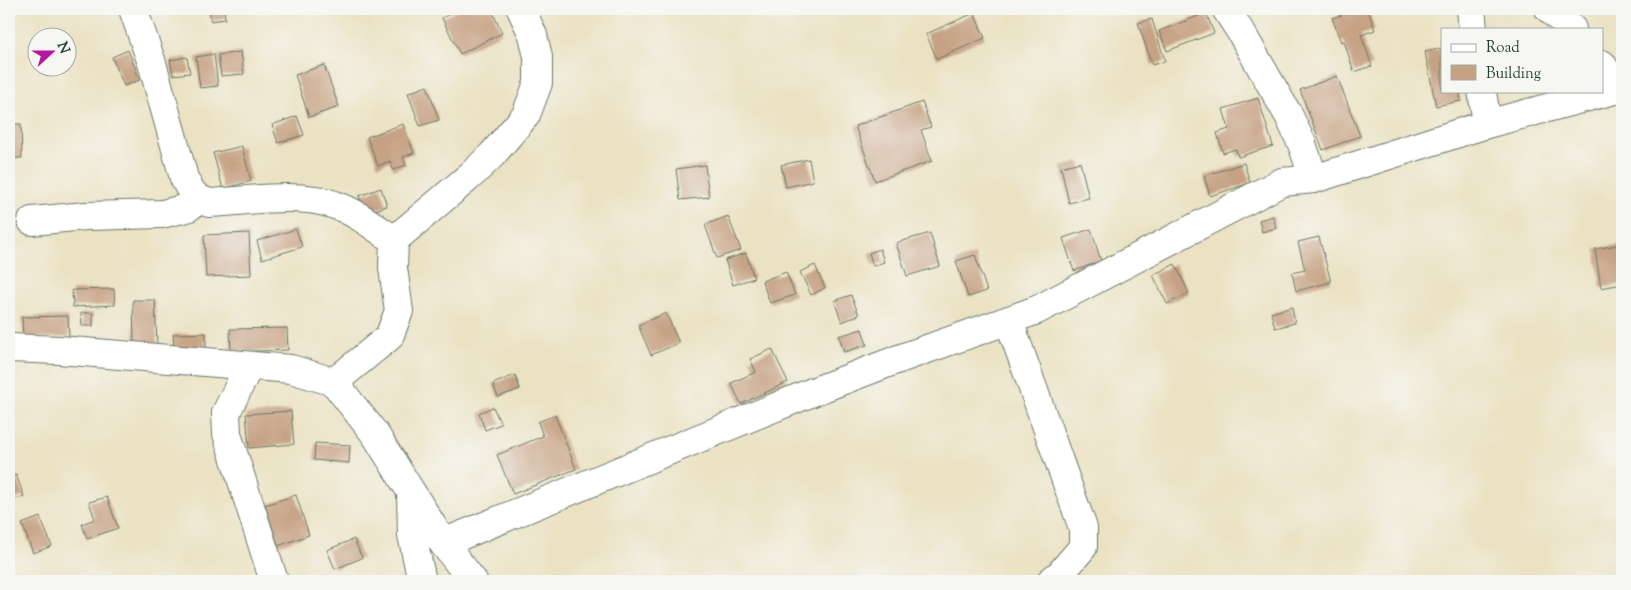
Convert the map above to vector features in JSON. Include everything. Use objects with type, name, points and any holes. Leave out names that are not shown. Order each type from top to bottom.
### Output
[{"type":"street","points":[[132,9],[160,89],[184,178],[191,192],[198,200],[209,203],[297,198],[320,200],[353,214],[394,240]]},
{"type":"street","points":[[334,382],[389,337],[399,311],[393,268],[394,240],[470,176],[492,155],[526,115],[538,83],[538,57],[533,35],[522,9]]},
{"type":"street","points":[[1226,9],[1289,116],[1302,144],[1314,180]]},
{"type":"street","points":[[1471,9],[1473,28]]},
{"type":"street","points":[[1548,9],[1571,28]]},
{"type":"street","points":[[443,543],[815,391],[1037,310],[1282,182],[1314,180],[1487,124],[1620,89],[1604,67]]},
{"type":"street","points":[[1482,92],[1487,124]]},
{"type":"street","points":[[32,221],[86,216],[162,214],[187,208],[198,200]]},
{"type":"street","points":[[1009,321],[1083,528],[1083,547],[1060,574],[1051,581]]},
{"type":"street","points":[[12,350],[59,350],[291,369],[334,382],[375,434],[443,543],[473,581]]},
{"type":"street","points":[[249,366],[226,413],[227,434],[274,581]]},
{"type":"street","points":[[411,492],[412,535],[422,581]]},
{"type":"building","points":[[209,9],[224,9],[225,19],[211,21]]},
{"type":"building","points":[[460,9],[491,9],[502,33],[460,54],[442,18]]},
{"type":"building","points":[[1360,9],[1368,9],[1375,30],[1361,35],[1372,66],[1354,72],[1344,41],[1341,42],[1332,18]]},
{"type":"building","points":[[974,13],[985,38],[937,59],[926,34]]},
{"type":"building","points":[[1206,13],[1214,33],[1167,51],[1159,31]]},
{"type":"building","points":[[1152,19],[1165,61],[1152,65],[1138,23]]},
{"type":"building","points":[[1441,48],[1441,92],[1459,92],[1461,101],[1436,106],[1425,52]]},
{"type":"building","points":[[128,50],[140,80],[124,86],[112,57]]},
{"type":"building","points":[[241,52],[244,74],[221,76],[218,55]]},
{"type":"building","points":[[214,54],[218,86],[200,88],[196,57]]},
{"type":"building","points":[[187,57],[190,73],[173,75],[170,60]]},
{"type":"building","points":[[324,65],[339,107],[309,117],[295,75]]},
{"type":"building","points":[[1337,76],[1360,136],[1323,150],[1300,90]]},
{"type":"building","points":[[427,86],[439,120],[420,126],[408,93]]},
{"type":"building","points":[[1258,98],[1273,146],[1238,157],[1236,149],[1223,153],[1217,133],[1229,129],[1223,109]]},
{"type":"building","points":[[922,102],[931,127],[921,130],[932,161],[875,181],[855,126]]},
{"type":"building","points":[[297,116],[304,135],[278,143],[272,125]]},
{"type":"building","points":[[9,124],[21,124],[22,158],[9,158]]},
{"type":"building","points":[[403,124],[414,153],[403,157],[406,165],[393,170],[390,161],[378,166],[367,137]]},
{"type":"building","points":[[242,146],[251,181],[223,189],[213,153]]},
{"type":"building","points":[[809,159],[813,181],[786,187],[781,165]]},
{"type":"building","points":[[1080,162],[1089,198],[1069,203],[1061,167]]},
{"type":"building","points":[[1244,163],[1250,183],[1210,196],[1204,176]]},
{"type":"building","points":[[705,165],[709,197],[680,200],[676,169]]},
{"type":"building","points":[[381,188],[387,206],[365,214],[359,196]]},
{"type":"building","points":[[728,216],[741,250],[717,258],[705,225]]},
{"type":"building","points":[[1273,216],[1276,228],[1262,232],[1259,220]]},
{"type":"building","points":[[296,229],[302,247],[262,259],[257,241]]},
{"type":"building","points":[[1091,229],[1101,261],[1074,271],[1063,238]]},
{"type":"building","points":[[249,233],[251,275],[206,277],[204,235]]},
{"type":"building","points":[[930,233],[940,266],[907,276],[896,243]]},
{"type":"building","points":[[1319,237],[1331,282],[1296,291],[1292,273],[1305,270],[1298,242]]},
{"type":"building","points":[[1622,244],[1622,284],[1601,288],[1595,249]]},
{"type":"building","points":[[880,249],[884,262],[873,266],[869,253]]},
{"type":"building","points":[[746,253],[754,278],[733,285],[725,260]]},
{"type":"building","points":[[975,255],[987,291],[968,297],[956,261]]},
{"type":"building","points":[[1175,264],[1189,293],[1167,304],[1153,275]]},
{"type":"building","points":[[815,265],[825,288],[811,295],[800,272]]},
{"type":"building","points":[[786,272],[795,295],[770,303],[762,281]]},
{"type":"building","points":[[114,289],[115,305],[73,307],[72,290]]},
{"type":"building","points":[[851,295],[859,315],[842,322],[834,301]]},
{"type":"building","points":[[133,300],[155,300],[157,344],[134,345]]},
{"type":"building","points":[[1292,307],[1295,323],[1275,328],[1271,313]]},
{"type":"building","points":[[81,313],[93,313],[93,326],[82,326]]},
{"type":"building","points":[[666,313],[679,343],[651,355],[638,325]]},
{"type":"building","points":[[68,316],[69,337],[23,338],[22,317]]},
{"type":"building","points":[[287,328],[288,350],[231,352],[230,329]]},
{"type":"building","points":[[862,329],[867,345],[844,352],[839,336]]},
{"type":"building","points":[[206,333],[206,349],[174,350],[173,334]]},
{"type":"building","points":[[772,349],[788,382],[741,404],[731,383],[756,372],[750,359]]},
{"type":"building","points":[[515,375],[520,389],[498,397],[493,384]]},
{"type":"building","points":[[493,407],[501,424],[485,430],[479,413]]},
{"type":"building","points":[[291,411],[294,444],[249,448],[246,414]]},
{"type":"building","points":[[555,415],[576,469],[513,494],[497,455],[543,436],[538,422]]},
{"type":"building","points":[[315,443],[350,445],[349,463],[314,460]]},
{"type":"building","points":[[16,475],[24,496],[9,502],[9,478]]},
{"type":"building","points":[[296,495],[309,535],[278,546],[265,505]]},
{"type":"building","points":[[107,497],[118,528],[87,539],[82,524],[95,519],[89,502]]},
{"type":"building","points":[[40,517],[52,546],[33,553],[22,524]]},
{"type":"building","points":[[354,539],[362,558],[335,569],[327,550]]}]
